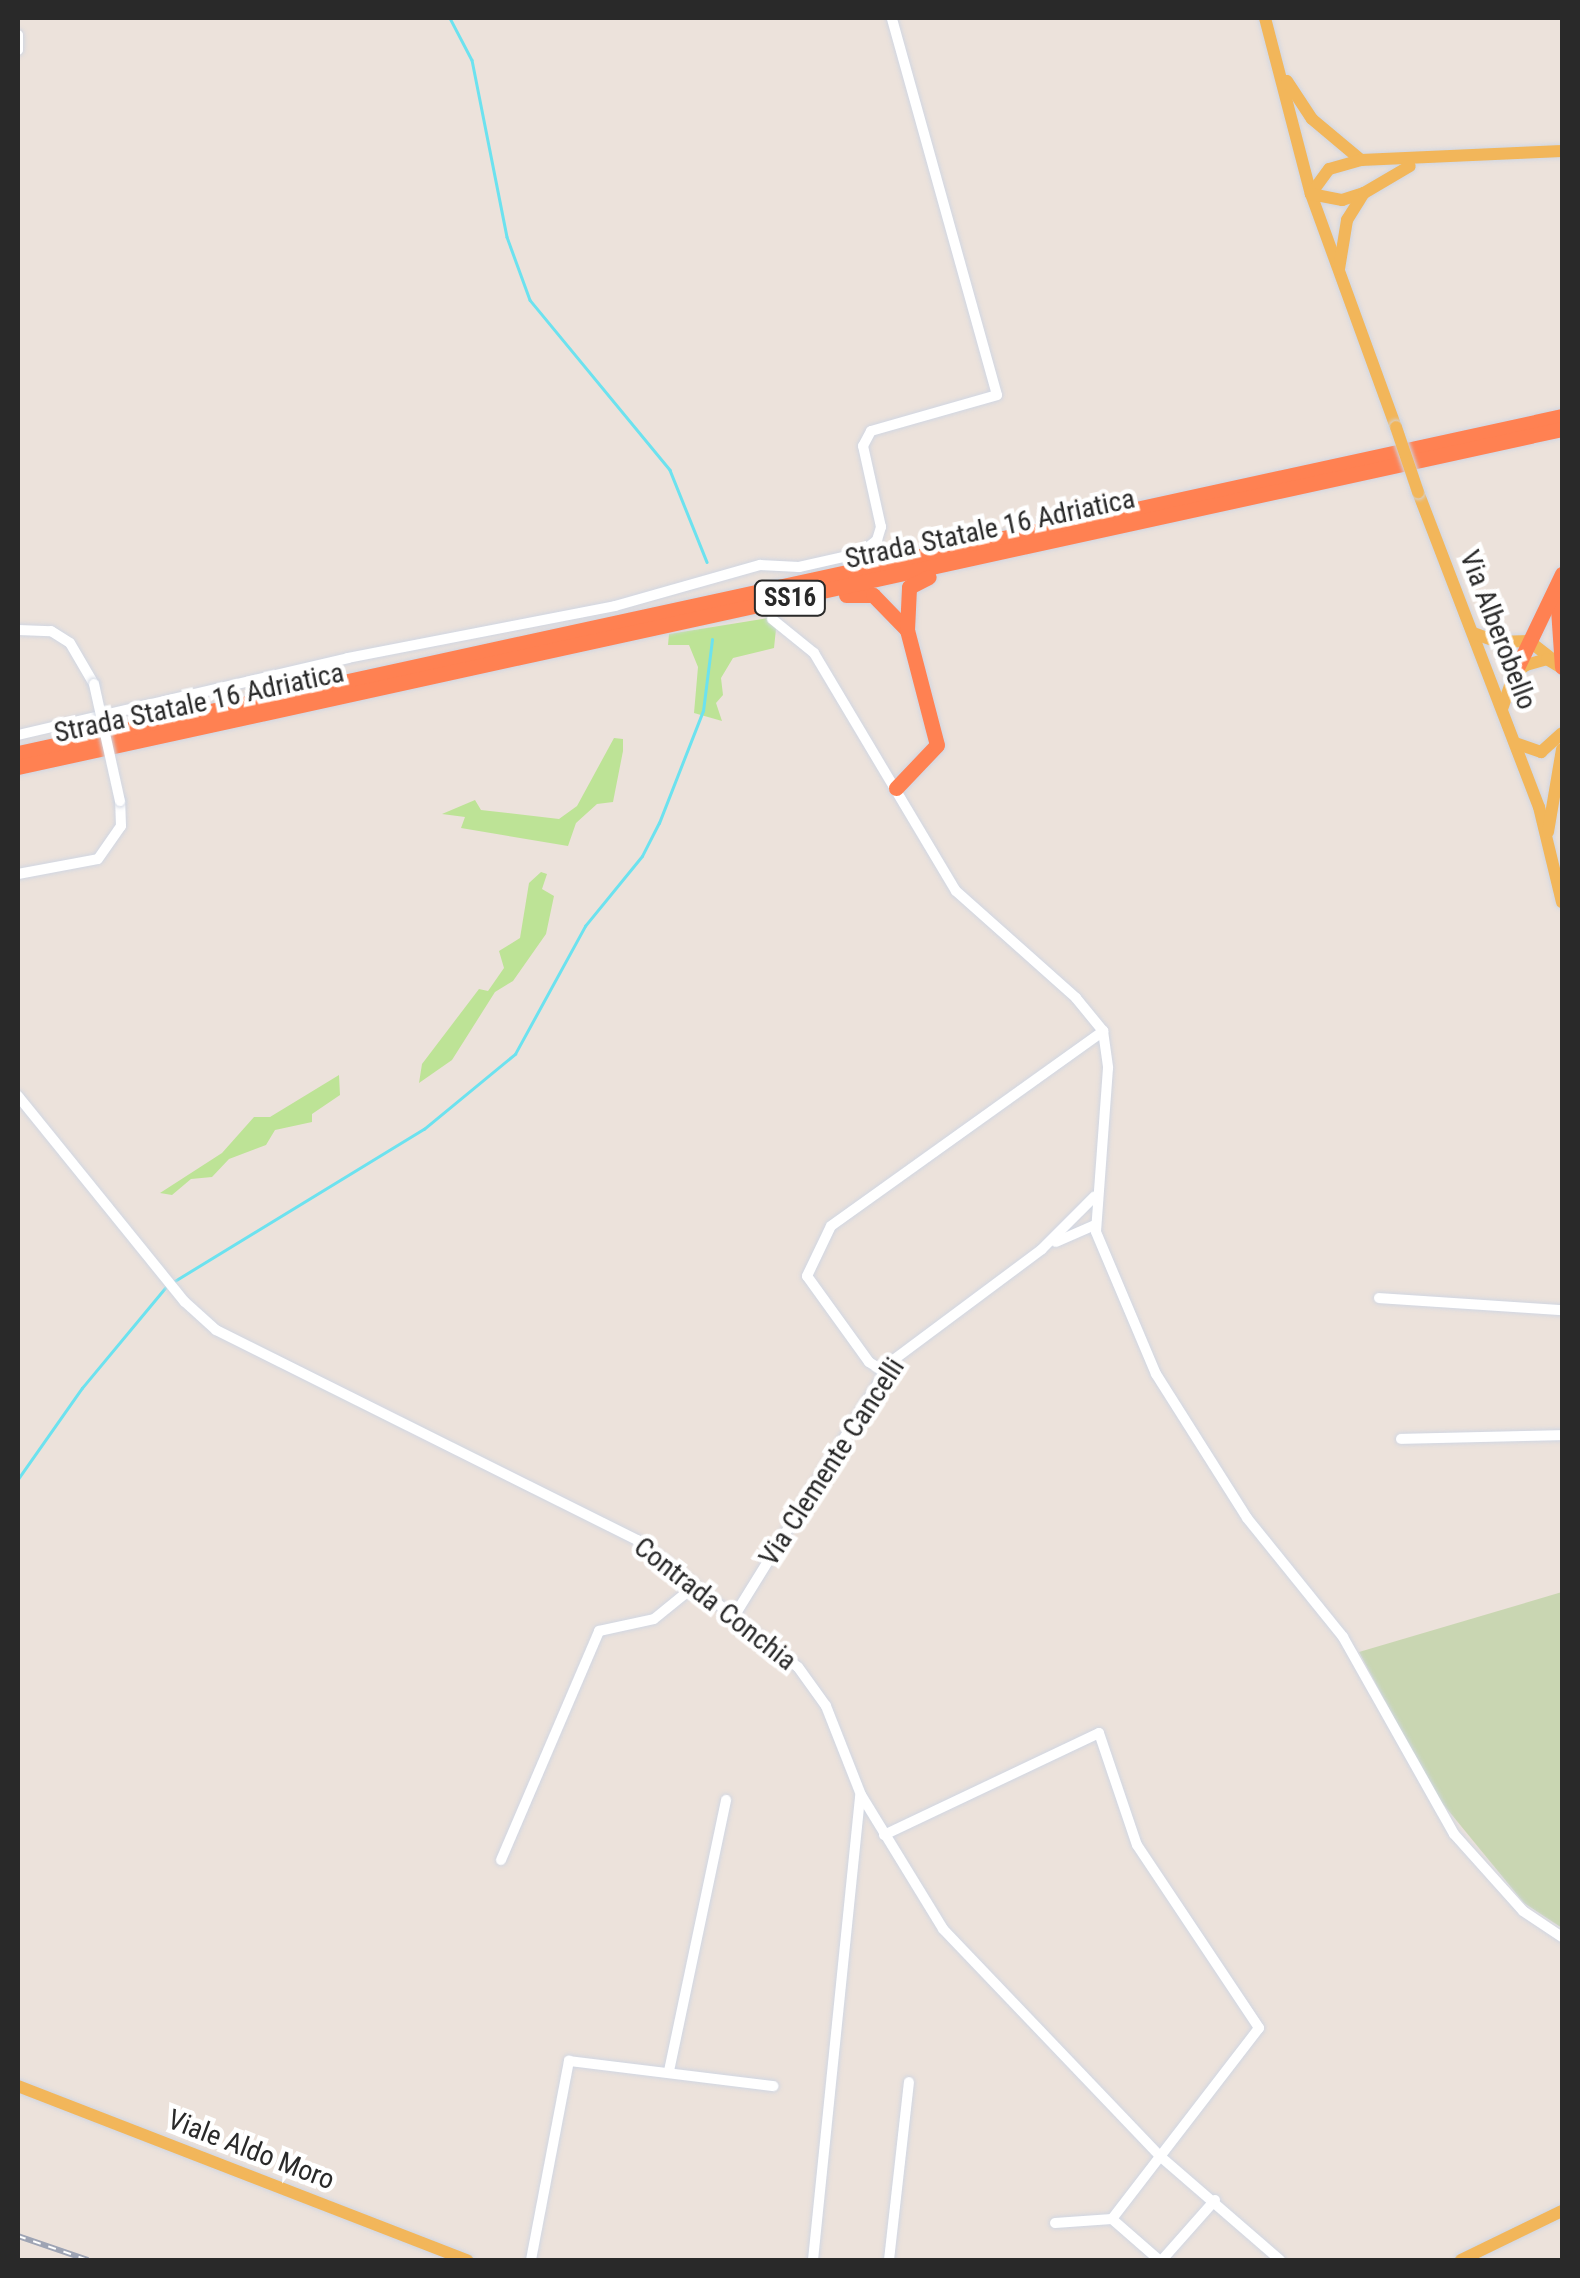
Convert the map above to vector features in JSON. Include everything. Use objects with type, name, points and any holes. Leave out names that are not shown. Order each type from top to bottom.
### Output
[{"type":"highway","name":"Strada Statale 16 Adriatica","points":[[18,753],[1562,416]]},
{"type":"highway","name":"Strada Statale 16 Adriatica","points":[[18,769],[1562,429]]},
{"type":"highway","points":[[1536,435],[1562,437]]},
{"type":"highway","points":[[896,793],[938,745],[907,630],[908,588],[918,579],[1010,559],[1037,544]]},
{"type":"highway","points":[[1514,674],[1560,580]]},
{"type":"highway","points":[[1560,580],[1560,665]]},
{"type":"highway","points":[[774,601],[806,604],[860,592],[889,608],[907,630]]},
{"type":"main road","points":[[1264,18],[1279,68],[1312,119],[1361,160]]},
{"type":"main road","name":"Via Alberobello","points":[[1279,68],[1312,194],[1418,492],[1502,709],[1547,840],[1562,902]]},
{"type":"main road","points":[[1420,162],[1364,193],[1342,200],[1312,194],[1329,169],[1361,160],[1420,162],[1531,149],[1562,152]]},
{"type":"main road","points":[[1339,272],[1346,220],[1364,193]]},
{"type":"main road","points":[[1473,634],[1498,642],[1529,641],[1560,665]]},
{"type":"main road","points":[[1502,709],[1514,674],[1560,665]]},
{"type":"main road","points":[[1514,744],[1541,752],[1562,734]]},
{"type":"main road","points":[[1547,840],[1562,750]]},
{"type":"main road","name":"Viale Aldo Moro","points":[[18,2086],[467,2260]]},
{"type":"main road","points":[[1461,2260],[1562,2211]]},
{"type":"street","points":[[18,734],[348,658],[615,606],[760,565],[799,567],[861,553],[878,540],[881,527],[863,446],[871,431],[996,395],[892,18]]},
{"type":"street","points":[[18,35],[18,50]]},
{"type":"street","points":[[760,565],[763,578]]},
{"type":"street","points":[[772,619],[814,653],[956,891],[1076,998],[1103,1031],[1108,1068],[1095,1222],[1098,1241],[1156,1374],[1202,1453],[1342,1637],[1454,1834],[1523,1911],[1562,1937]]},
{"type":"street","points":[[18,630],[50,631],[70,642],[94,684],[120,801],[121,826],[98,859],[18,874]]},
{"type":"street","points":[[884,806],[896,793]]},
{"type":"street","points":[[885,1372],[869,1362],[807,1276],[831,1226],[1103,1031]]},
{"type":"street","name":"Contrada Conchia","points":[[18,1096],[184,1302],[246,1346],[637,1540],[808,1680],[843,1743],[860,1795],[972,1964],[1161,2157],[1280,2260]]},
{"type":"street","points":[[1042,1249],[1073,1222],[1098,1192]]},
{"type":"street","points":[[1073,1222],[1095,1222]]},
{"type":"street","points":[[1042,1249],[1095,1222]]},
{"type":"street","points":[[1070,1236],[1098,1241]]},
{"type":"street","name":"Via Clemente Cancelli","points":[[732,1618],[885,1372],[914,1341],[1042,1249]]},
{"type":"street","points":[[1380,1298],[1562,1310]]},
{"type":"street","points":[[1401,1439],[1562,1436]]},
{"type":"street","points":[[501,1860],[600,1630],[654,1619],[692,1588]]},
{"type":"street","points":[[884,1835],[1099,1733],[1137,1845],[1259,2028],[1112,2219]]},
{"type":"street","points":[[813,2260],[860,1795]]},
{"type":"street","points":[[669,2071],[726,1800]]},
{"type":"street","points":[[531,2260],[569,2061],[773,2086]]},
{"type":"street","points":[[890,2260],[909,2082]]},
{"type":"street","points":[[1055,2223],[1112,2219],[1160,2260],[1215,2200]]},
{"type":"green space","points":[[768,618],[776,629],[774,648],[733,658],[721,678],[723,695],[716,703],[722,721],[694,713],[698,667],[689,645],[668,645],[669,634]]},
{"type":"green space","points":[[614,738],[623,739],[623,751],[613,802],[597,804],[576,823],[568,846],[461,828],[465,817],[442,814],[475,800],[481,810],[559,819],[577,806]]},
{"type":"green space","points":[[541,872],[547,874],[542,889],[554,896],[546,934],[513,981],[495,992],[452,1060],[419,1083],[422,1064],[479,989],[488,991],[504,968],[499,951],[520,938],[529,883]]},
{"type":"green space","points":[[339,1075],[340,1095],[312,1114],[312,1122],[275,1130],[266,1145],[229,1159],[212,1177],[191,1179],[172,1195],[160,1193],[222,1153],[254,1117],[270,1117]]},
{"type":"green space","points":[[1562,1592],[1562,1928],[1524,1903],[1434,1793],[1359,1652]]},
{"type":"waterway","points":[[450,18],[472,60],[507,237],[530,300],[670,470],[707,562]]},
{"type":"waterway","points":[[173,1282],[424,1129],[515,1054],[585,926],[642,856],[659,823],[703,711],[712,640]]},
{"type":"waterway","points":[[18,1479],[82,1388],[166,1287]]},
{"type":"railway","points":[[18,2236],[88,2260]]}]
